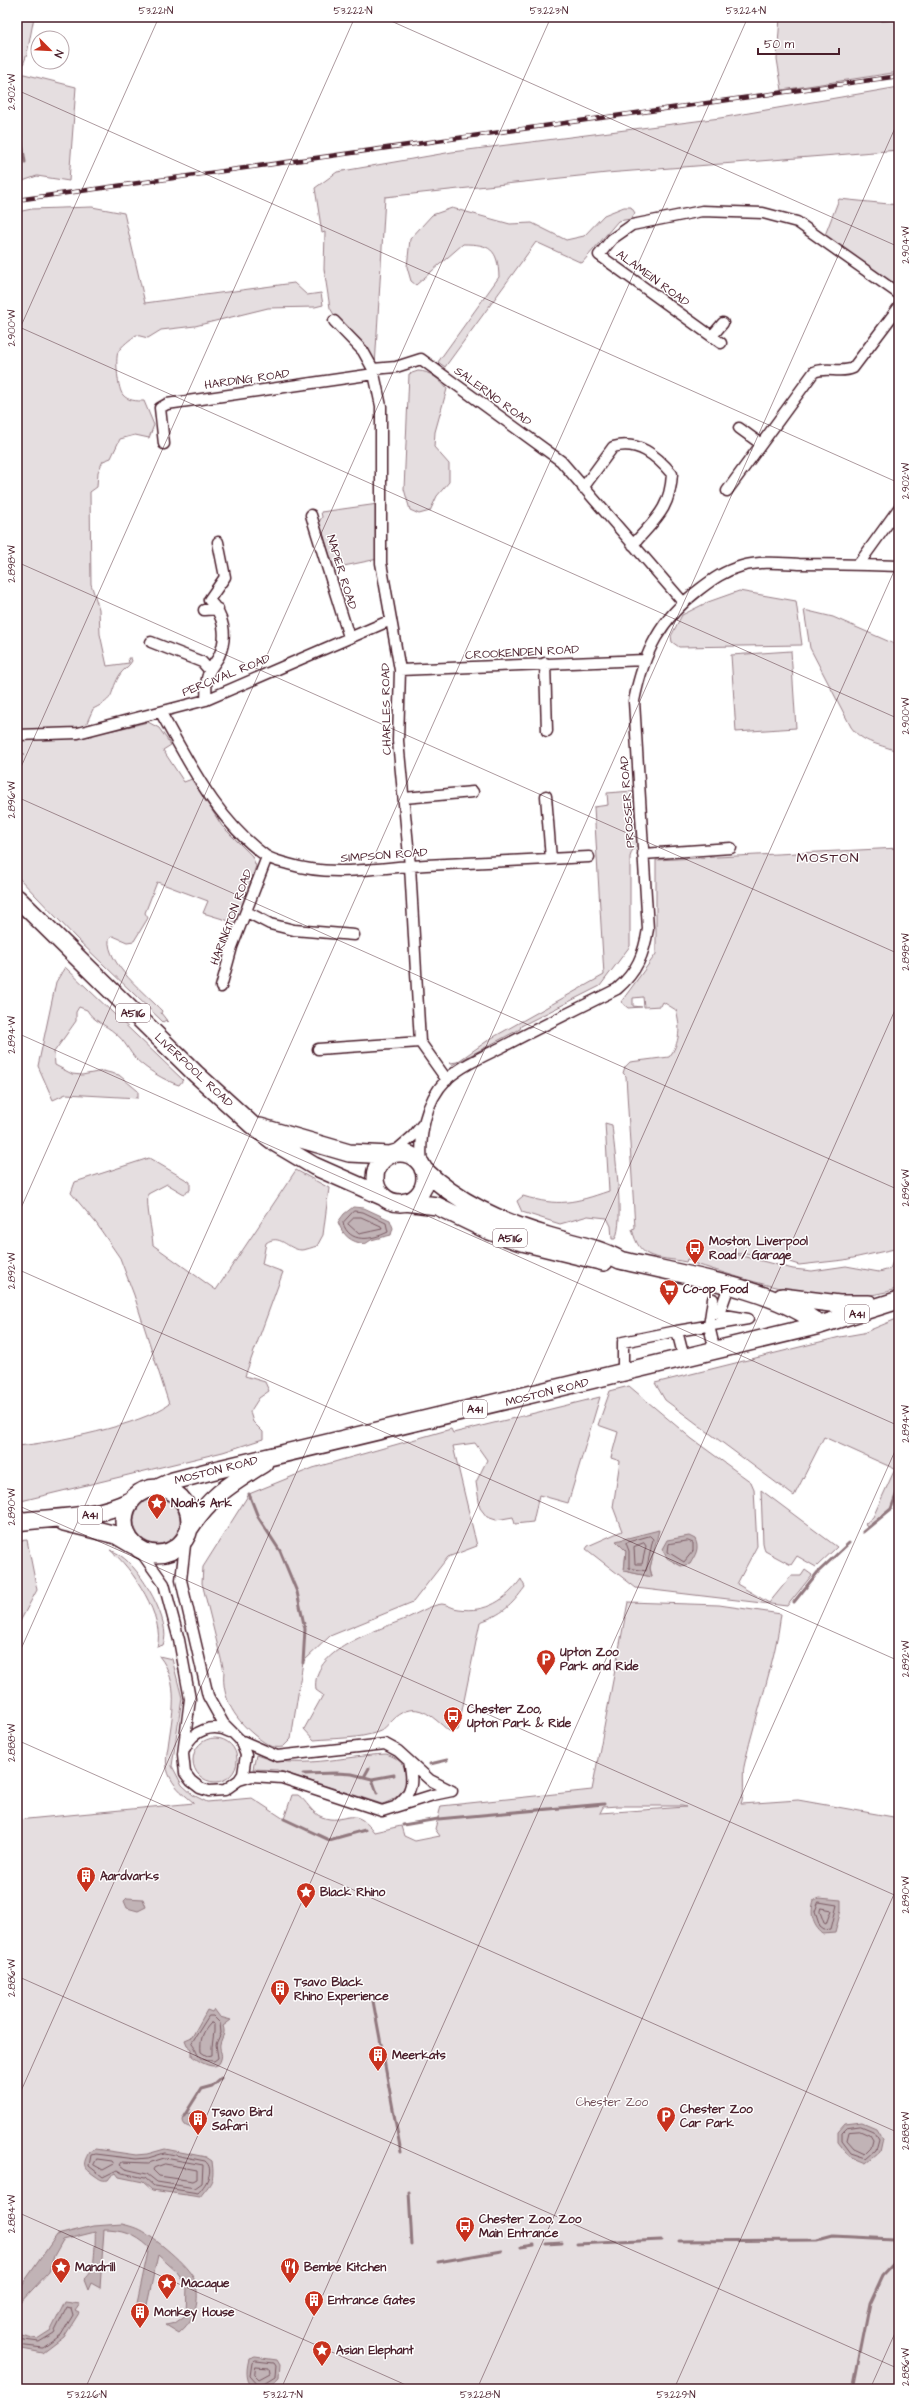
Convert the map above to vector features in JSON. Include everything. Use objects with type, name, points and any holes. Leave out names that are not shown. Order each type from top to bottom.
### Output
[{"type":"highway","name":"LIVERPOOL ROAD","points":[[17,898],[164,1043],[252,1125],[277,1144],[314,1166],[384,1197]]},
{"type":"highway","name":"LIVERPOOL ROAD","points":[[252,1125],[349,1153],[391,1154]]},
{"type":"highway","name":"A5116","points":[[391,1154],[399,1153],[413,1156],[423,1168],[457,1197],[494,1217],[548,1236],[603,1250],[620,1260],[749,1291],[794,1308],[820,1325]]},
{"type":"highway","points":[[384,1197],[376,1183],[375,1174],[378,1166],[391,1154]]},
{"type":"highway","points":[[405,1202],[419,1193],[425,1177],[423,1168]]},
{"type":"highway","name":"A5116","points":[[384,1197],[398,1202],[437,1206],[487,1230],[535,1246],[601,1262],[620,1260]]},
{"type":"highway","points":[[749,1291],[839,1304],[863,1305],[896,1301]]},
{"type":"highway","name":"A41","points":[[820,1325],[896,1301]]},
{"type":"highway","name":"MOSTON ROAD","points":[[160,1488],[173,1481],[274,1456],[820,1325]]},
{"type":"highway","name":"MOSTON ROAD","points":[[187,1533],[199,1514],[223,1489],[274,1456]]},
{"type":"highway","points":[[160,1488],[169,1490],[183,1500],[189,1515],[187,1533],[179,1545],[163,1553],[151,1554],[136,1547],[126,1533],[123,1523],[125,1511],[130,1501],[144,1490],[160,1488]]},
{"type":"highway","name":"A41","points":[[17,1522],[100,1512],[130,1501]]},
{"type":"highway","name":"A41","points":[[48,1519],[116,1535],[136,1547]]},
{"type":"street","name":"ALAMEIN ROAD","points":[[721,343],[599,255],[612,239],[632,225],[672,216],[702,211],[763,213],[797,222],[899,294]]},
{"type":"street","points":[[727,491],[814,372],[821,368],[845,372],[853,368],[899,307]]},
{"type":"street","name":"CHARLES ROAD","points":[[334,321],[363,351],[374,372],[381,406],[381,563],[400,670],[398,741],[410,866],[420,1042]]},
{"type":"street","points":[[712,336],[723,323]]},
{"type":"street","name":"SALERNO ROAD","points":[[374,372],[421,359],[561,461],[682,602]]},
{"type":"street","name":"HARDING ROAD","points":[[164,444],[160,408],[167,404],[374,372]]},
{"type":"street","points":[[739,428],[761,444]]},
{"type":"street","points":[[583,488],[613,446],[625,443],[634,444],[661,461],[672,474],[671,490],[667,506],[633,545]]},
{"type":"street","points":[[858,565],[899,508]]},
{"type":"street","name":"NAPIER ROAD","points":[[311,514],[349,637]]},
{"type":"street","points":[[206,700],[210,671],[219,655],[223,640],[222,618],[218,609],[209,600],[225,577],[218,542]]},
{"type":"street","name":"PROSSER ROAD","points":[[423,1168],[421,1143],[423,1124],[432,1102],[447,1080],[478,1059],[617,989],[630,979],[639,964],[645,948],[648,929],[634,701],[639,675],[651,643],[666,620],[682,602],[718,574],[743,566],[769,562],[899,566]]},
{"type":"street","points":[[204,610],[218,609]]},
{"type":"street","name":"PERCIVAL ROAD","points":[[17,735],[78,733],[161,713],[206,700],[391,620]]},
{"type":"street","points":[[151,642],[202,662],[210,671]]},
{"type":"street","name":"CROOKENDEN ROAD","points":[[400,670],[645,660]]},
{"type":"street","points":[[545,663],[547,731]]},
{"type":"street","name":"SIMPSON ROAD","points":[[161,713],[215,804],[237,832],[267,857],[306,869],[348,872],[410,866],[589,857]]},
{"type":"street","points":[[404,798],[473,792]]},
{"type":"street","points":[[546,796],[551,859]]},
{"type":"street","points":[[644,854],[732,848]]},
{"type":"street","name":"HARINGTON ROAD","points":[[222,986],[232,947],[247,912],[267,857]]},
{"type":"street","points":[[247,912],[270,924],[294,930],[354,935]]},
{"type":"street","points":[[318,1049],[420,1042],[447,1080]]},
{"type":"street","name":"PROSSER ROAD","points":[[391,1154],[423,1124]]},
{"type":"street","points":[[623,1373],[623,1342],[748,1319],[719,1314],[729,1286]]},
{"type":"street","points":[[713,1299],[709,1326],[715,1351]]},
{"type":"street","points":[[677,1331],[684,1358]]},
{"type":"street","points":[[187,1533],[181,1580],[208,1696],[220,1718],[244,1747],[246,1761],[239,1780]]},
{"type":"street","points":[[136,1547],[164,1584],[179,1640],[190,1699],[183,1754],[185,1773],[191,1781],[200,1788],[220,1791],[230,1787],[239,1780],[252,1776],[282,1778],[382,1811],[391,1810],[433,1794],[452,1791],[430,1780],[398,1751],[385,1744],[277,1756],[218,1728],[202,1731],[191,1739],[183,1754]]},
{"type":"street","points":[[391,1810],[410,1791],[412,1783],[409,1761]]},
{"type":"green space","points":[[17,17],[34,17],[32,30],[30,30],[27,54],[20,73],[76,87],[69,181],[37,176],[17,183]]},
{"type":"green space","points":[[780,17],[896,17],[899,19],[899,72],[782,90],[777,59]]},
{"type":"green space","points":[[899,87],[899,150],[607,173],[385,197],[375,367],[359,338],[342,328],[330,308],[324,269],[325,232],[322,233],[315,188],[337,172],[452,152],[720,118]]},
{"type":"green space","points":[[839,199],[899,205],[897,282],[899,289],[825,235]]},
{"type":"green space","points":[[92,207],[124,213],[145,303],[294,283],[307,295],[321,293],[323,305],[315,307],[268,308],[195,326],[161,330],[148,338],[136,335],[119,350],[117,356],[117,368],[121,392],[130,400],[144,401],[154,425],[149,438],[135,435],[120,439],[111,458],[103,461],[98,472],[97,487],[90,492],[91,584],[99,609],[100,634],[107,666],[129,663],[128,658],[131,658],[132,661],[120,674],[109,699],[93,709],[85,727],[52,732],[20,731],[20,729],[17,728],[17,212],[32,209]]},
{"type":"green space","points":[[624,207],[631,207],[635,213],[631,219],[618,221],[582,263],[536,242],[445,367],[438,362],[499,277],[497,260],[491,250],[480,245],[463,244],[416,285],[411,281],[407,267],[410,239],[432,215],[452,208],[510,224],[532,223],[566,240],[584,236],[604,215]]},
{"type":"green space","points":[[422,371],[434,377],[447,389],[435,432],[434,447],[449,464],[449,482],[437,496],[430,511],[419,514],[410,510],[404,489],[409,374]]},
{"type":"green space","points":[[378,504],[378,559],[334,568],[319,522],[322,517],[321,512]]},
{"type":"green space","points":[[739,591],[796,601],[802,645],[679,647],[672,642],[671,636],[682,615],[708,602]]},
{"type":"green space","points":[[804,610],[833,617],[899,646],[899,752],[861,737],[851,727],[810,648]]},
{"type":"green space","points":[[791,651],[796,728],[736,732],[731,655]]},
{"type":"green space","points":[[148,722],[159,728],[171,745],[163,750],[184,782],[192,779],[222,826],[252,856],[256,866],[236,923],[203,913],[208,901],[157,882],[145,913],[148,918],[134,941],[127,942],[113,936],[109,939],[110,948],[120,968],[128,978],[162,1011],[161,1013],[168,1022],[166,1020],[163,1022],[76,938],[17,876],[17,761],[25,754],[18,752],[17,755],[17,740],[83,735],[115,730]]},
{"type":"green space","points":[[632,791],[634,794],[637,846],[632,851],[630,857],[630,946],[600,986],[521,1026],[520,1029],[452,1065],[450,1063],[457,1062],[490,1039],[604,975],[594,807],[608,805],[607,793]]},
{"type":"green space","points":[[899,848],[899,1248],[844,1260],[799,1265],[770,1256],[731,1253],[793,1269],[812,1271],[846,1266],[879,1272],[890,1269],[893,1261],[899,1259],[899,1288],[875,1294],[850,1296],[823,1295],[768,1285],[693,1263],[694,1261],[687,1259],[686,1262],[651,1256],[640,1247],[635,1240],[632,1229],[635,1228],[626,1076],[623,1073],[625,1067],[630,1062],[669,1057],[673,1052],[677,1041],[679,1022],[676,1010],[663,1002],[661,1006],[644,1007],[643,997],[633,998],[633,1006],[642,1007],[628,1008],[621,1002],[656,954],[656,860]]},
{"type":"green space","points":[[65,967],[183,1080],[179,1085],[162,1078],[145,1067],[136,1059],[118,1036],[96,1020],[87,1010],[79,1007],[76,1012],[76,1021],[54,1052],[55,1065],[72,1074],[82,1075],[103,1071],[119,1075],[138,1091],[138,1098],[66,1094],[53,1100],[38,1066],[56,982]]},
{"type":"green space","points":[[605,1123],[612,1125],[618,1184],[619,1218],[618,1230],[615,1239],[612,1239],[611,1226],[607,1218],[588,1216],[560,1224],[522,1212],[517,1201],[523,1196],[547,1202],[566,1202],[576,1201],[609,1191]]},
{"type":"green space","points":[[149,1158],[190,1182],[190,1190],[184,1194],[167,1184],[148,1194],[153,1245],[216,1290],[296,1170],[329,1188],[323,1235],[317,1246],[301,1250],[275,1240],[271,1240],[266,1243],[262,1264],[283,1272],[245,1376],[265,1382],[269,1391],[259,1398],[250,1412],[253,1422],[263,1432],[263,1439],[223,1452],[17,1502],[17,1446],[74,1437],[119,1426],[156,1412],[169,1404],[134,1295],[120,1258],[96,1223],[71,1193],[75,1182]]},
{"type":"green space","points":[[899,1318],[899,1487],[891,1509],[867,1527],[865,1524],[873,1517],[895,1469],[824,1437],[794,1496],[665,1400],[655,1383],[840,1337],[863,1333]]},
{"type":"green space","points":[[629,1386],[692,1439],[751,1482],[754,1489],[757,1546],[737,1584],[769,1603],[791,1576],[801,1576],[805,1570],[812,1575],[787,1606],[636,1588],[586,1549],[588,1546],[622,1531],[613,1507],[620,1461],[611,1458],[618,1432],[598,1425],[610,1391]],"holes":[[[658,1530],[650,1568],[652,1577],[624,1571],[626,1551]]]},
{"type":"green space","points":[[600,1397],[568,1503],[539,1495],[533,1522],[515,1524],[513,1517],[496,1520],[487,1517],[480,1508],[476,1482],[487,1460],[475,1443],[453,1446],[477,1546],[448,1557],[413,1602],[330,1636],[303,1662],[291,1739],[283,1747],[273,1747],[267,1744],[243,1724],[232,1709],[225,1691],[224,1671],[202,1583],[203,1567],[249,1494],[313,1468],[451,1429],[453,1433]]},
{"type":"green space","points":[[761,1490],[837,1547],[816,1567],[797,1556],[791,1565],[765,1551],[763,1543]]},
{"type":"green space","points":[[153,1498],[161,1498],[170,1502],[176,1508],[180,1521],[176,1534],[170,1540],[161,1544],[153,1544],[144,1540],[138,1534],[134,1525],[134,1517],[138,1508],[144,1502]]},
{"type":"green space","points":[[27,1540],[37,1590],[17,1627],[17,1541]]},
{"type":"green space","points":[[110,1550],[119,1554],[129,1562],[153,1597],[163,1624],[165,1635],[163,1645],[157,1647],[157,1622],[145,1594],[128,1568]]},
{"type":"green space","points":[[521,1579],[525,1587],[511,1604],[495,1616],[480,1622],[458,1730],[449,1731],[430,1715],[417,1710],[402,1712],[385,1728],[363,1736],[314,1740],[304,1729],[323,1695],[316,1690],[317,1676],[323,1664],[334,1653],[347,1644],[433,1606],[442,1604],[457,1609],[469,1610],[487,1607],[502,1599]]},
{"type":"green space","name":"Chester Zoo","points":[[628,1602],[719,1605],[781,1614],[770,1670],[744,1767],[741,1804],[798,1800],[899,1818],[899,2389],[17,2389],[17,1820],[194,1803],[175,1785],[167,1770],[166,1762],[173,1711],[173,1688],[166,1666],[159,1656],[172,1659],[182,1698],[172,1766],[182,1785],[193,1795],[207,1802],[252,1798],[284,1819],[292,1795],[298,1795],[315,1813],[322,1817],[337,1819],[354,1817],[367,1823],[374,1832],[401,1826],[404,1836],[415,1841],[440,1836],[435,1829],[441,1806],[592,1790]],"holes":[[[603,1807],[686,1807],[600,1813]]]},
{"type":"green space","points":[[211,1738],[219,1738],[231,1744],[237,1756],[237,1764],[231,1776],[219,1782],[211,1782],[199,1776],[193,1764],[193,1756],[199,1744]]},
{"type":"green space","points":[[386,1754],[396,1758],[403,1764],[406,1772],[406,1779],[404,1787],[399,1794],[392,1800],[382,1804],[277,1770],[253,1769],[256,1755],[272,1760],[304,1762]]},
{"type":"water","points":[[353,1207],[364,1208],[390,1220],[393,1228],[391,1235],[371,1240],[365,1244],[348,1238],[342,1231],[338,1222],[344,1214]]},
{"type":"water","points":[[659,1530],[650,1568],[652,1577],[624,1571],[626,1551],[616,1541]]},
{"type":"water","points":[[689,1536],[695,1539],[697,1546],[694,1558],[690,1564],[681,1566],[667,1558],[662,1549],[667,1540]]},
{"type":"water","points":[[127,1898],[143,1899],[146,1907],[138,1911],[127,1908],[124,1901]]},
{"type":"water","points":[[819,1898],[841,1900],[841,1910],[835,1933],[823,1934],[814,1923],[812,1910],[814,1900]]},
{"type":"water","points":[[214,2009],[220,2017],[231,2020],[223,2026],[224,2033],[220,2046],[222,2055],[221,2059],[216,2066],[212,2066],[199,2061],[192,2056],[192,2049],[187,2045],[185,2040],[192,2037],[207,2010],[212,2012]]},
{"type":"water","points":[[187,2113],[193,2113],[197,2117],[197,2123],[193,2127],[187,2127],[183,2123],[183,2117]]},
{"type":"water","points":[[862,2122],[876,2128],[882,2138],[879,2152],[866,2163],[849,2156],[838,2142],[838,2132],[845,2124]]},
{"type":"water","points":[[95,2149],[136,2155],[147,2154],[165,2149],[206,2157],[212,2161],[213,2174],[211,2182],[200,2197],[152,2190],[143,2182],[119,2177],[116,2173],[108,2180],[102,2180],[90,2172],[85,2165],[85,2160],[89,2152]]},
{"type":"water","points":[[122,2224],[140,2230],[158,2242],[182,2263],[193,2278],[196,2284],[197,2292],[195,2312],[189,2323],[179,2333],[166,2325],[175,2323],[186,2315],[187,2286],[177,2272],[158,2255],[145,2314],[136,2308],[149,2247],[134,2236],[117,2231],[104,2230],[100,2288],[91,2283],[88,2290],[84,2280],[93,2268],[95,2232],[63,2240],[54,2256],[49,2272],[17,2306],[17,2292],[57,2235],[93,2226]]},
{"type":"water","points":[[65,2302],[80,2304],[75,2311],[79,2313],[64,2337],[43,2353],[17,2348],[17,2334],[37,2339],[51,2330]]},
{"type":"water","points":[[255,2357],[277,2360],[280,2365],[279,2377],[264,2387],[253,2387],[249,2383],[247,2377],[249,2359]]},
{"type":"waterway","points":[[882,20],[899,19]]},
{"type":"waterway","points":[[17,112],[25,162]]},
{"type":"waterway","points":[[863,1532],[891,1509],[899,1487]]},
{"type":"waterway","points":[[249,1494],[258,1517],[280,1551],[297,1592],[305,1629],[303,1663]]},
{"type":"waterway","points":[[794,1602],[818,1572],[849,1543]]},
{"type":"waterway","points":[[430,1764],[447,1760]]},
{"type":"waterway","points":[[364,1777],[369,1768]]},
{"type":"waterway","points":[[303,1774],[352,1774],[372,1779],[394,1775]]},
{"type":"waterway","points":[[372,1779],[377,1793]]},
{"type":"waterway","points":[[403,1825],[438,1819],[604,1804]]},
{"type":"waterway","points":[[284,1819],[329,1840],[365,1830]]},
{"type":"waterway","points":[[373,2001],[401,2152]]},
{"type":"waterway","points":[[184,2116],[201,2089],[212,2086],[221,2078]]},
{"type":"waterway","points":[[409,2192],[412,2245]]},
{"type":"waterway","points":[[679,2241],[818,2240],[833,2236],[893,2239]]},
{"type":"waterway","points":[[577,2244],[661,2240]]},
{"type":"waterway","points":[[546,2244],[562,2243]]},
{"type":"waterway","points":[[521,2247],[534,2245]]},
{"type":"waterway","points":[[438,2262],[501,2251]]},
{"type":"waterway","points":[[853,2389],[870,2303],[883,2275],[899,2258]]},
{"type":"railway","points":[[17,200],[899,76]]},
{"type":"place","name":"Moston, Liverpool Road / Garage","points":[[695,1265]]},
{"type":"place","name":"Co-op Food","points":[[669,1306]]},
{"type":"place","name":"Noah's Ark","points":[[157,1520]]},
{"type":"place","name":"Upton Zoo Park and Ride","points":[[546,1676]]},
{"type":"place","name":"Chester Zoo, Upton Park & Ride","points":[[453,1733]]},
{"type":"place","name":"Aardvarks","points":[[86,1893]]},
{"type":"place","name":"Black Rhino","points":[[306,1909]]},
{"type":"place","name":"Tsavo Black Rhino Experience","points":[[280,2006]]},
{"type":"place","name":"Meerkats","points":[[378,2072]]},
{"type":"place","name":"Chester Zoo Car Park","points":[[666,2133]]},
{"type":"place","name":"Tsavo Bird Safari","points":[[198,2136]]},
{"type":"place","name":"Chester Zoo, Zoo Main Entrance","points":[[465,2243]]},
{"type":"place","name":"Mandrill","points":[[61,2284]]},
{"type":"place","name":"Bembe Kitchen","points":[[290,2284]]},
{"type":"place","name":"Macaque","points":[[167,2300]]},
{"type":"place","name":"Entrance Gates","points":[[314,2317]]},
{"type":"place","name":"Monkey House","points":[[140,2329]]},
{"type":"place","name":"Asian Elephant","points":[[322,2367]]},
{"type":"district","name":"MOSTON","points":[[828,857]]}]
